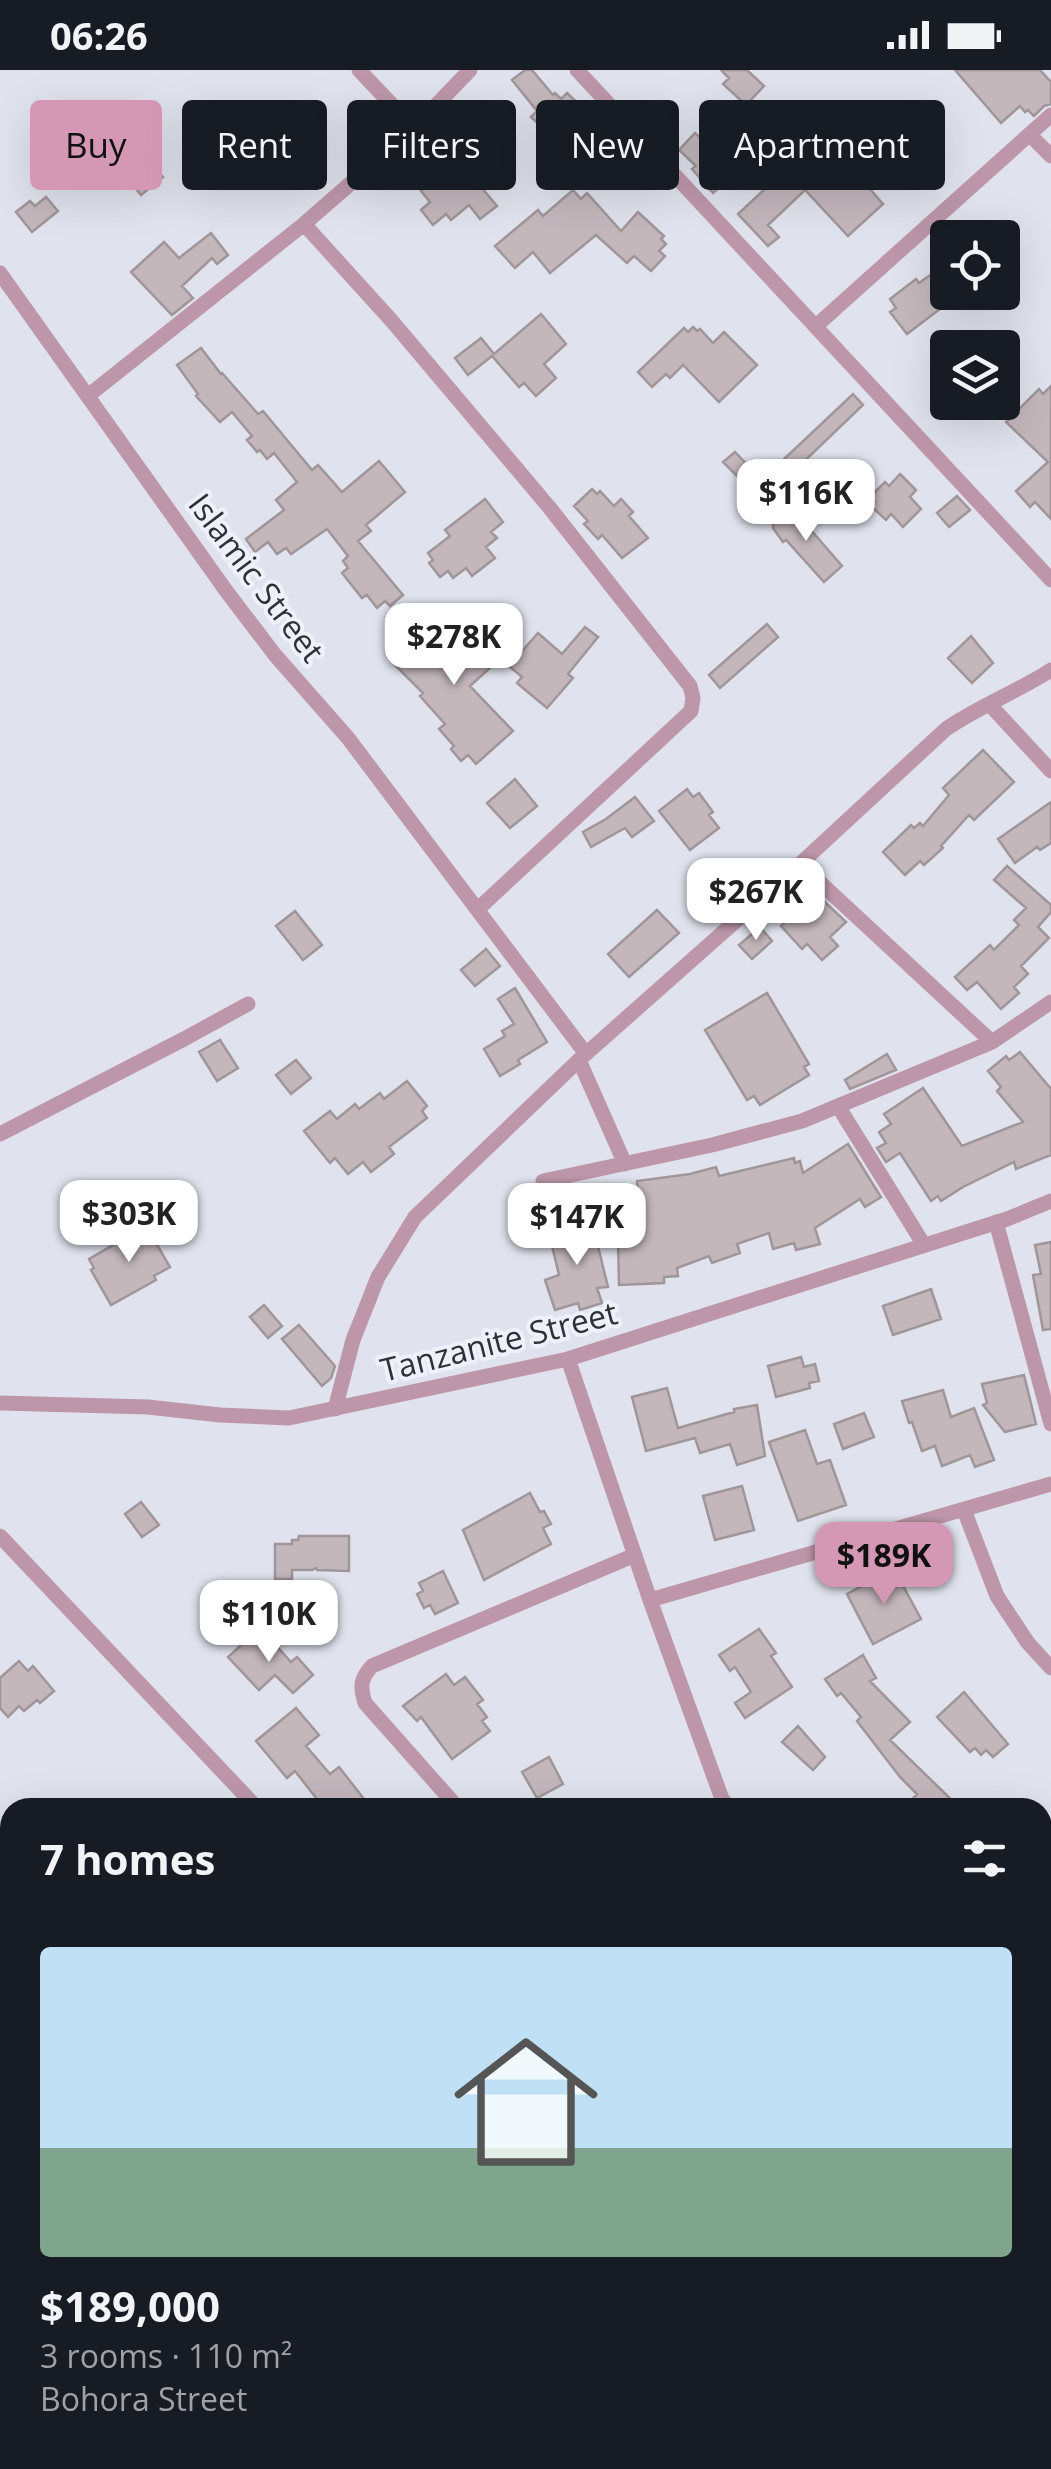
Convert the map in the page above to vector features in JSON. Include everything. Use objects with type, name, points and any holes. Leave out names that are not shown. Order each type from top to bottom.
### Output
[{"type":"street","points":[[359,70],[387,100]]},
{"type":"street","points":[[441,100],[470,70]]},
{"type":"street","points":[[577,70],[1051,580]]},
{"type":"street","points":[[816,326],[1051,115]]},
{"type":"street","points":[[1030,135],[1051,156]]},
{"type":"street","points":[[89,395],[347,186]]},
{"type":"street","points":[[304,224],[392,320],[549,506],[690,686],[691,711],[478,909]]},
{"type":"street","name":"Islamic Street","points":[[0,273],[227,592],[275,655],[348,738],[478,909],[583,1057],[624,1164]]},
{"type":"street","points":[[336,1409],[353,1340],[378,1277],[414,1217],[583,1057],[946,729],[1051,670]]},
{"type":"street","points":[[990,705],[1051,771]]},
{"type":"street","points":[[800,864],[992,1042]]},
{"type":"street","points":[[543,1182],[784,1126],[992,1042],[1051,1002]]},
{"type":"street","points":[[0,1134],[248,1004]]},
{"type":"street","points":[[838,1106],[924,1245]]},
{"type":"street","name":"Tanzanite Street","points":[[0,1403],[129,1406],[289,1418],[568,1359],[1051,1202]]},
{"type":"street","points":[[996,1222],[1051,1424]]},
{"type":"street","points":[[568,1359],[719,1798]]},
{"type":"street","points":[[650,1600],[1051,1484]]},
{"type":"street","points":[[964,1510],[997,1596],[1028,1644],[1051,1668]]},
{"type":"street","points":[[0,1536],[248,1798]]},
{"type":"street","points":[[449,1798],[365,1704],[362,1676],[372,1666],[636,1555]]},
{"type":"building","points":[[525,70],[532,70],[553,95],[561,99],[567,93],[574,100],[536,100],[536,110],[512,80]]},
{"type":"building","points":[[721,70],[747,70],[764,86],[751,100],[741,100],[723,84],[729,78]]},
{"type":"building","points":[[955,70],[1040,70],[1051,82],[1051,104],[1034,116],[1020,106],[1001,123]]},
{"type":"building","points":[[695,133],[699,137],[699,177],[692,169],[696,166],[679,150]]},
{"type":"building","points":[[484,190],[497,206],[480,219],[469,205],[451,220],[446,214],[433,225],[421,210],[430,202],[421,191]]},
{"type":"building","points":[[573,190],[581,199],[587,193],[621,231],[638,212],[664,236],[661,239],[666,244],[659,251],[665,256],[651,271],[634,256],[627,263],[596,235],[550,273],[533,252],[515,268],[495,246],[538,210],[543,216]]},
{"type":"building","points":[[764,190],[805,190],[768,225],[779,237],[768,246],[738,214]]},
{"type":"building","points":[[805,190],[871,190],[883,204],[848,236]]},
{"type":"building","points":[[46,197],[58,211],[32,232],[16,212],[30,201],[35,206]]},
{"type":"building","points":[[211,233],[228,255],[217,264],[212,258],[182,286],[193,298],[172,315],[131,272],[164,242],[179,258]]},
{"type":"building","points":[[930,275],[930,310],[939,310],[907,334],[890,312],[896,308],[890,299],[916,279],[919,283]]},
{"type":"building","points":[[541,314],[566,344],[544,364],[556,378],[536,396],[524,383],[519,387],[492,356],[468,375],[455,358],[481,338],[494,354]]},
{"type":"building","points":[[693,327],[713,343],[724,332],[757,365],[719,402],[683,365],[670,378],[666,374],[652,387],[638,372],[684,328],[688,332]]},
{"type":"building","points":[[201,348],[258,414],[263,411],[312,470],[318,465],[342,492],[379,461],[405,492],[366,525],[371,531],[358,541],[403,595],[390,606],[385,601],[377,608],[367,595],[362,598],[342,573],[348,568],[343,561],[348,556],[327,529],[291,554],[286,548],[277,554],[268,542],[255,552],[246,539],[284,510],[276,500],[297,482],[274,453],[267,459],[260,450],[257,452],[247,440],[252,436],[232,412],[220,422],[196,396],[177,365]]},
{"type":"building","points":[[1051,386],[1051,519],[1035,502],[1030,507],[1016,491],[1048,462],[1006,422],[1020,420],[1020,408],[1039,389],[1043,394]]},
{"type":"building","points":[[853,394],[863,405],[793,472],[782,461]]},
{"type":"building","points":[[735,452],[763,481],[752,491],[723,462]]},
{"type":"building","points":[[900,474],[916,490],[910,497],[921,509],[903,527],[891,514],[886,520],[871,506],[875,502],[870,497]]},
{"type":"building","points":[[592,489],[597,494],[600,491],[614,506],[621,499],[633,512],[629,516],[648,538],[622,558],[602,535],[598,539],[584,524],[588,521],[574,506]]},
{"type":"building","points":[[957,496],[970,510],[949,527],[937,513]]},
{"type":"building","points":[[485,499],[503,522],[491,532],[497,538],[486,547],[495,558],[472,576],[466,568],[453,578],[448,571],[440,577],[429,563],[433,560],[428,553],[450,536],[445,530]]},
{"type":"building","points":[[795,507],[842,566],[824,582],[773,528],[773,522]]},
{"type":"building","points":[[421,623],[449,652],[480,628],[503,656],[470,686],[513,731],[476,764],[468,755],[461,761],[451,749],[454,746],[439,729],[445,724],[420,696],[423,693],[391,661],[397,656],[387,646],[402,631],[407,637]]},
{"type":"building","points":[[767,624],[778,637],[720,688],[709,675]]},
{"type":"building","points":[[585,627],[598,637],[568,674],[573,678],[547,708],[517,683],[522,677],[509,666],[538,633],[562,654]]},
{"type":"building","points":[[971,636],[993,663],[972,683],[948,658]]},
{"type":"building","points":[[983,750],[1014,782],[974,820],[969,815],[924,865],[920,861],[905,875],[883,852],[911,825],[923,826],[949,795],[943,788]]},
{"type":"building","points":[[515,779],[537,806],[510,828],[487,803]]},
{"type":"building","points":[[687,789],[693,797],[699,793],[719,828],[690,850],[659,811]]},
{"type":"building","points":[[635,797],[654,821],[632,837],[625,828],[591,847],[583,832]]},
{"type":"building","points":[[1051,802],[1051,843],[1040,850],[1037,847],[1015,863],[998,839]]},
{"type":"building","points":[[1007,866],[1051,905],[1051,912],[1038,927],[1049,938],[1021,966],[1028,974],[1014,987],[1019,993],[1001,1009],[977,982],[967,990],[955,977],[990,945],[994,950],[1019,925],[1014,920],[1026,908],[994,880]]},
{"type":"building","points":[[811,889],[846,922],[830,937],[838,946],[822,960],[807,944],[802,949],[781,926],[803,905],[799,900]]},
{"type":"building","points":[[657,910],[679,933],[629,977],[608,954]]},
{"type":"building","points":[[295,911],[322,945],[303,960],[276,926]]},
{"type":"building","points":[[760,927],[772,941],[752,959],[739,945]]},
{"type":"building","points":[[486,949],[500,966],[475,986],[461,970]]},
{"type":"building","points":[[515,988],[547,1042],[500,1076],[484,1049],[505,1036],[502,1031],[514,1024],[498,999]]},
{"type":"building","points":[[767,993],[809,1064],[804,1067],[809,1075],[760,1105],[754,1096],[747,1100],[705,1030]]},
{"type":"building","points":[[220,1040],[238,1068],[217,1081],[199,1052]]},
{"type":"building","points":[[1020,1052],[1051,1089],[1051,1155],[1016,1169],[1014,1162],[941,1201],[938,1196],[931,1201],[900,1153],[886,1162],[877,1148],[886,1143],[879,1132],[891,1124],[884,1114],[923,1088],[962,1146],[1023,1122],[997,1091],[1001,1087],[988,1071],[1006,1056],[1009,1060]]},
{"type":"building","points":[[887,1054],[896,1070],[850,1089],[845,1080]]},
{"type":"building","points":[[296,1060],[311,1078],[291,1094],[276,1075]]},
{"type":"building","points":[[407,1081],[427,1106],[422,1111],[427,1118],[389,1147],[394,1154],[371,1172],[363,1162],[348,1174],[335,1158],[330,1163],[304,1131],[330,1111],[337,1119],[355,1104],[359,1109],[380,1093],[384,1099]]},
{"type":"building","points":[[848,1144],[881,1197],[865,1207],[860,1199],[815,1228],[820,1244],[796,1250],[794,1243],[773,1249],[769,1233],[737,1244],[740,1253],[712,1263],[709,1256],[677,1268],[678,1276],[664,1277],[664,1283],[619,1285],[617,1193],[638,1193],[637,1181],[716,1167],[719,1176],[794,1158],[795,1163],[800,1161],[803,1173]]},
{"type":"building","points":[[592,1222],[608,1287],[597,1288],[602,1303],[580,1310],[578,1303],[555,1310],[545,1280],[559,1275],[549,1233]]},
{"type":"building","points":[[146,1226],[170,1267],[154,1276],[156,1280],[111,1305],[89,1259]]},
{"type":"building","points":[[1051,1242],[1051,1329],[1043,1330],[1033,1275],[1041,1274],[1035,1245]]},
{"type":"building","points":[[931,1289],[941,1319],[893,1335],[883,1306]]},
{"type":"building","points":[[264,1305],[282,1326],[268,1338],[250,1317]]},
{"type":"building","points":[[299,1325],[335,1366],[331,1378],[322,1386],[282,1339]]},
{"type":"building","points":[[801,1357],[804,1367],[815,1364],[819,1381],[809,1383],[810,1388],[776,1397],[768,1366]]},
{"type":"building","points":[[1024,1375],[1036,1424],[1005,1432],[983,1405],[987,1403],[982,1384]]},
{"type":"building","points":[[667,1388],[678,1428],[757,1405],[765,1456],[737,1465],[730,1444],[700,1453],[695,1438],[646,1451],[632,1397]]},
{"type":"building","points":[[943,1390],[951,1417],[974,1408],[994,1460],[975,1467],[970,1455],[942,1466],[935,1446],[922,1451],[902,1401]]},
{"type":"building","points":[[864,1413],[874,1437],[843,1449],[834,1424]]},
{"type":"building","points":[[805,1430],[817,1464],[830,1460],[846,1505],[798,1521],[769,1442]]},
{"type":"building","points":[[742,1486],[754,1530],[715,1540],[703,1496]]},
{"type":"building","points":[[530,1493],[551,1524],[543,1528],[551,1544],[484,1580],[463,1530]]},
{"type":"building","points":[[141,1502],[159,1525],[142,1537],[125,1514]]},
{"type":"building","points":[[299,1536],[349,1536],[349,1571],[292,1570],[292,1579],[275,1579],[275,1544],[292,1544]]},
{"type":"building","points":[[894,1569],[921,1619],[873,1644],[847,1594]]},
{"type":"building","points":[[443,1571],[458,1603],[435,1614],[430,1605],[424,1608],[417,1594],[423,1591],[419,1583]]},
{"type":"building","points":[[759,1629],[792,1687],[745,1718],[735,1703],[751,1692],[735,1667],[730,1671],[719,1655]]},
{"type":"building","points":[[250,1637],[256,1637],[265,1647],[272,1641],[291,1662],[297,1657],[313,1675],[293,1693],[275,1675],[259,1690],[228,1657]]},
{"type":"building","points":[[863,1655],[876,1678],[870,1681],[910,1722],[890,1740],[950,1798],[913,1798],[917,1794],[857,1721],[861,1717],[825,1679]]},
{"type":"building","points":[[19,1661],[28,1671],[33,1666],[54,1691],[24,1711],[19,1706],[8,1717],[0,1708],[0,1678]]},
{"type":"building","points":[[446,1674],[454,1685],[465,1677],[483,1700],[477,1704],[487,1717],[482,1721],[490,1731],[452,1759],[421,1717],[417,1721],[403,1706]]},
{"type":"building","points":[[964,1692],[1008,1744],[993,1757],[986,1750],[981,1755],[975,1748],[970,1752],[937,1717]]},
{"type":"building","points":[[296,1708],[319,1735],[306,1746],[330,1774],[339,1767],[363,1798],[316,1798],[295,1771],[287,1778],[256,1741]]},
{"type":"building","points":[[798,1726],[825,1757],[813,1770],[782,1742]]},
{"type":"building","points":[[549,1757],[563,1784],[537,1798],[522,1772]]}]
